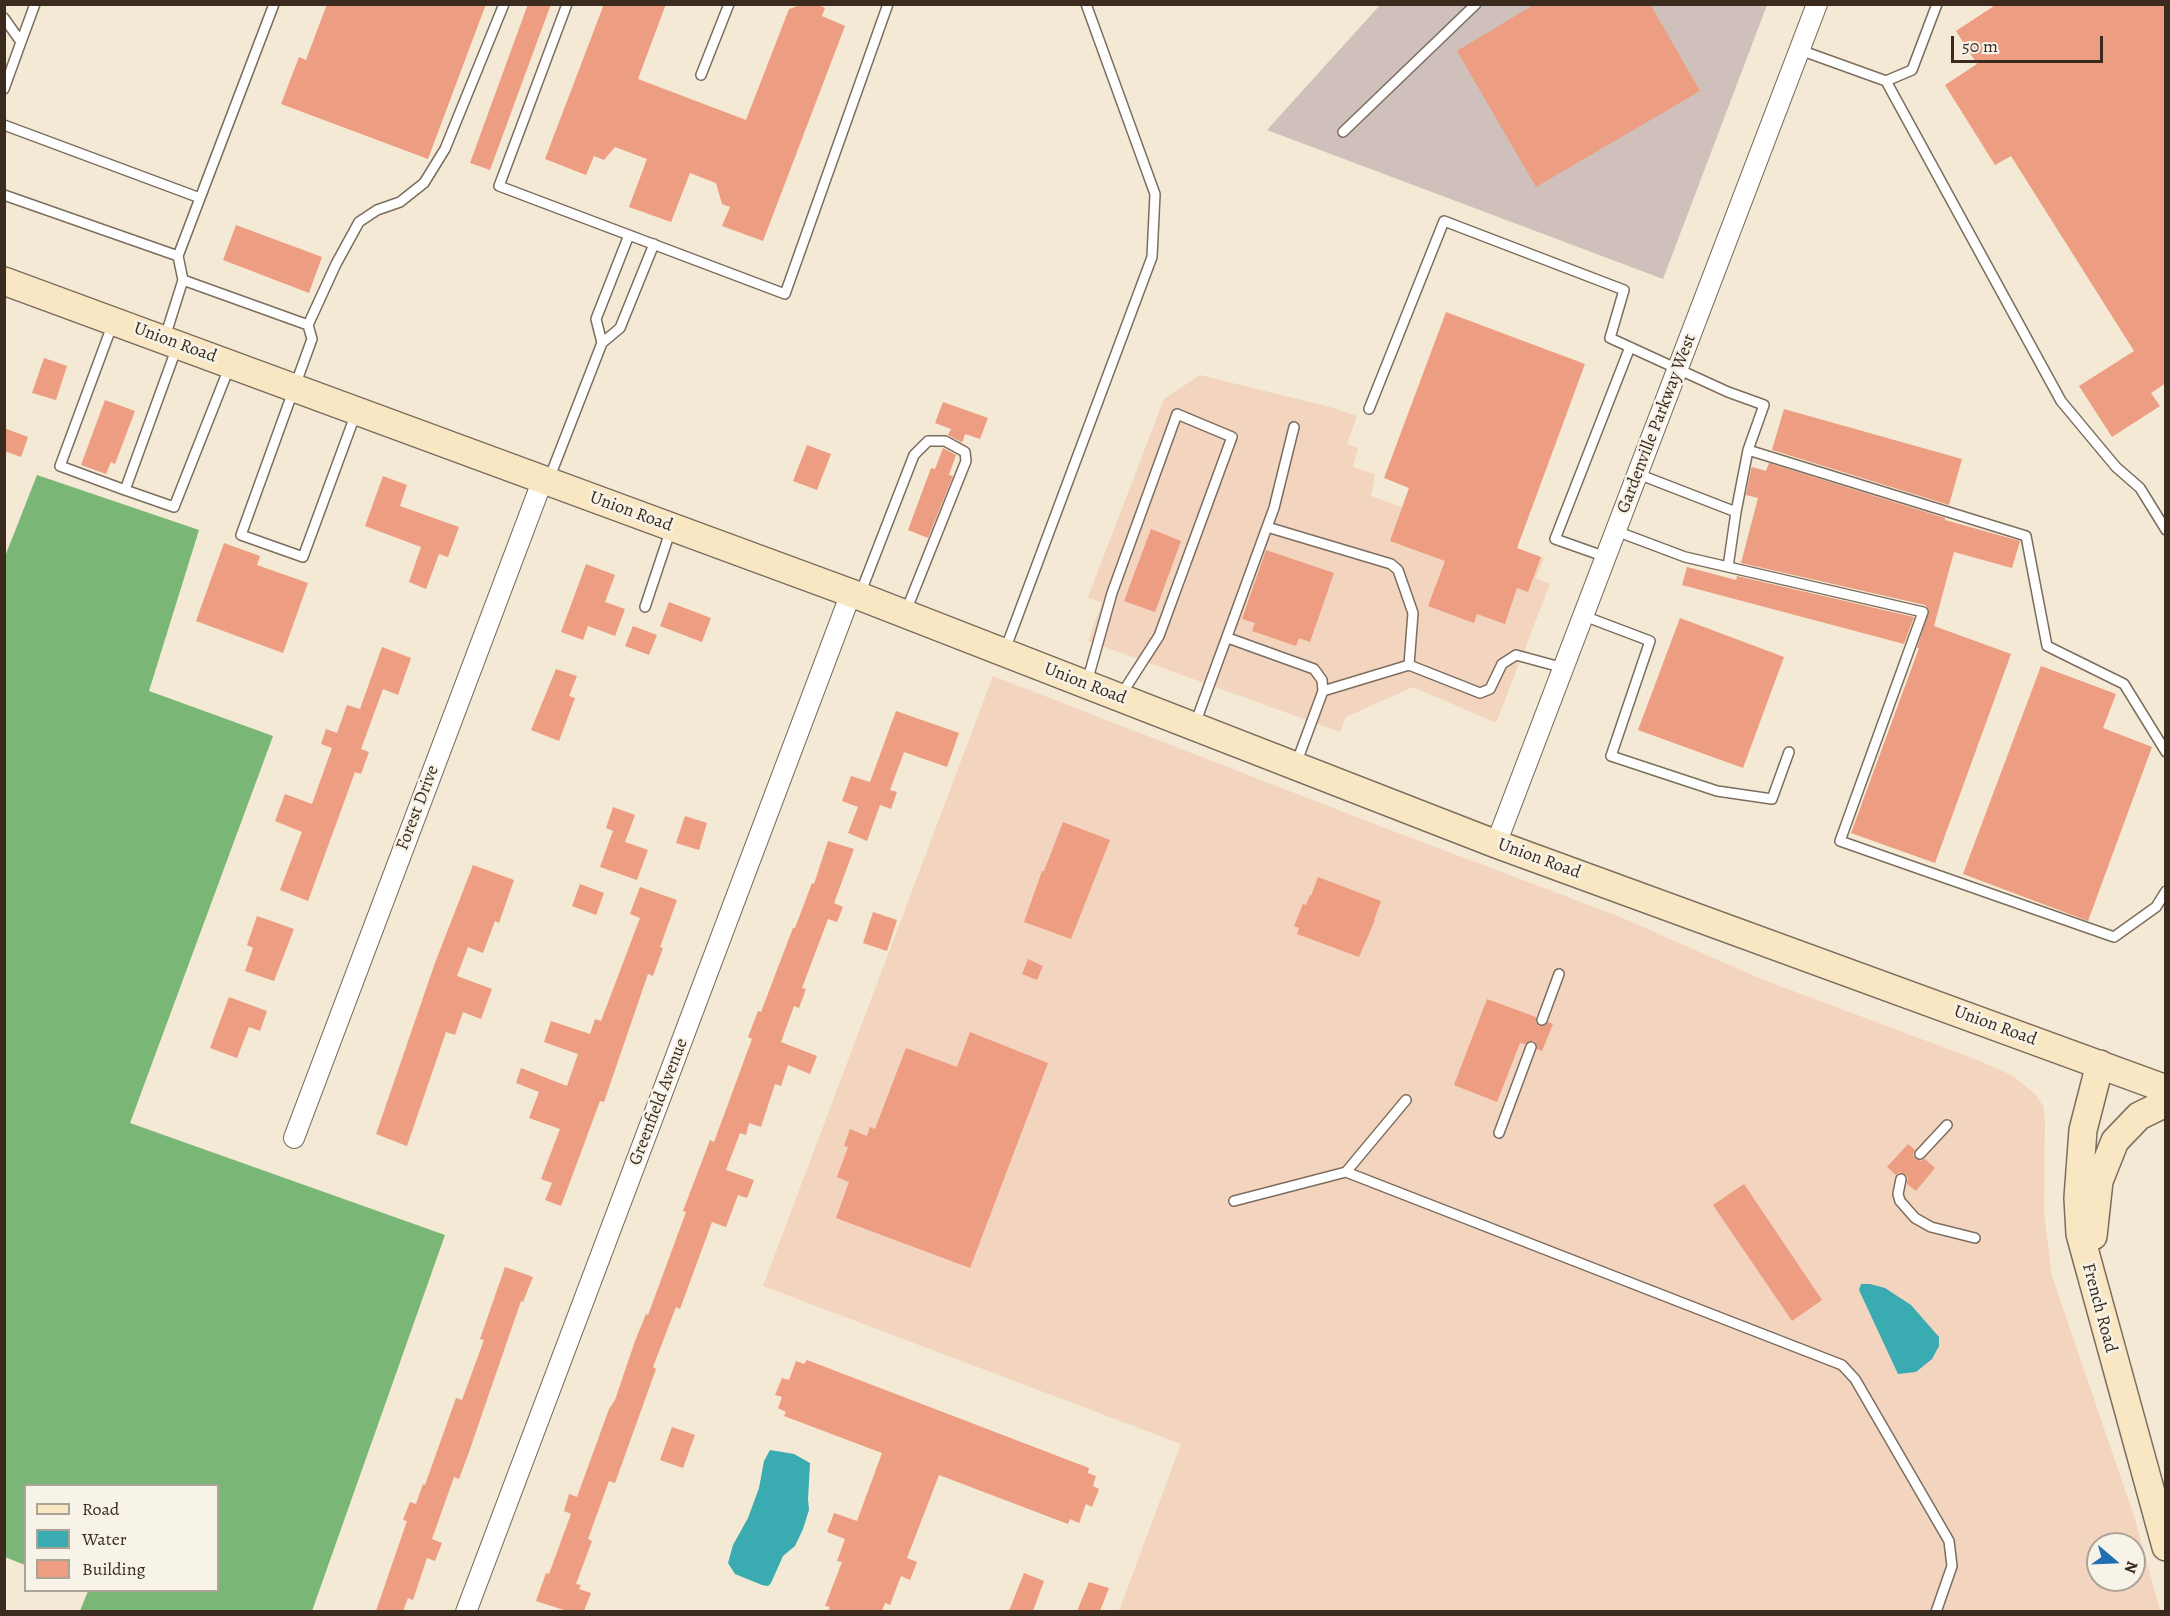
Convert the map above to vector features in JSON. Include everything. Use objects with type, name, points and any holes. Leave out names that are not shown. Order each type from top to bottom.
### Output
[{"type":"main road","name":"Union Road","points":[[4,281],[855,594],[1496,844],[2166,1089]]},
{"type":"main road","name":"French Road","points":[[2100,1064],[2083,1130],[2079,1163],[2080,1234],[2164,1538]]},
{"type":"main road","points":[[2090,1270],[2099,1181],[2115,1141],[2139,1116],[2166,1103]]},
{"type":"street","name":"Gardenville Parkway West","points":[[1496,844],[1817,4]]},
{"type":"street","name":"Forest Drive","points":[[294,1138],[546,480]]},
{"type":"street","name":"Greenfield Avenue","points":[[466,1611],[855,594]]},
{"type":"lane","points":[[4,89],[35,4]]},
{"type":"lane","points":[[125,490],[171,342],[183,280],[178,256],[274,4]]},
{"type":"lane","points":[[357,410],[303,557],[241,535],[312,339],[308,325],[336,264],[359,222],[377,210],[400,202],[424,183],[445,149],[504,4]]},
{"type":"lane","points":[[567,4],[499,186],[785,294],[888,4]]},
{"type":"lane","points":[[701,75],[729,4]]},
{"type":"lane","points":[[1005,652],[1152,257],[1155,194],[1086,4]]},
{"type":"lane","points":[[1343,132],[1476,4]]},
{"type":"lane","points":[[1886,81],[1912,70],[1936,4]]},
{"type":"lane","points":[[4,18],[21,42]]},
{"type":"lane","points":[[1800,50],[1886,81],[2061,401],[2116,467],[2140,488],[2166,530]]},
{"type":"lane","points":[[4,125],[200,198]]},
{"type":"lane","points":[[4,195],[178,256]]},
{"type":"lane","points":[[1369,409],[1444,221],[1624,290],[1610,338],[1764,405],[1748,450],[1728,567]]},
{"type":"lane","points":[[602,344],[596,319],[629,235]]},
{"type":"lane","points":[[546,480],[602,344],[620,328],[654,244]]},
{"type":"lane","points":[[183,280],[308,325]]},
{"type":"lane","points":[[114,321],[60,466],[125,490],[174,507],[231,364]]},
{"type":"lane","points":[[1606,557],[1555,539],[1630,347]]},
{"type":"lane","points":[[1086,684],[1112,593],[1177,414],[1232,437],[1159,636],[1120,698]]},
{"type":"lane","points":[[1195,726],[1267,527],[1294,427]]},
{"type":"lane","points":[[855,594],[914,455],[928,441],[945,441],[964,452],[966,461],[905,613]]},
{"type":"lane","points":[[1748,450],[2026,536],[2047,646],[2124,684],[2166,752]]},
{"type":"lane","points":[[1638,474],[1736,512]]},
{"type":"lane","points":[[645,607],[672,527]]},
{"type":"lane","points":[[1267,527],[1391,564],[1398,570],[1413,613],[1409,665]]},
{"type":"lane","points":[[1616,531],[1685,557],[1923,612],[1840,841],[2114,937],[2156,907],[2166,891]]},
{"type":"lane","points":[[1584,616],[1650,641],[1611,756],[1717,791],[1772,799],[1789,752]]},
{"type":"lane","points":[[1228,638],[1314,669],[1322,680],[1323,691],[1295,766]]},
{"type":"lane","points":[[1323,691],[1409,665],[1480,693],[1490,689],[1502,664],[1516,655],[1564,668]]},
{"type":"lane","points":[[1542,1020],[1559,974]]},
{"type":"lane","points":[[1499,1133],[1531,1047]]},
{"type":"lane","points":[[1234,1201],[1346,1172],[1406,1100]]},
{"type":"lane","points":[[1920,1154],[1947,1125]]},
{"type":"lane","points":[[1346,1172],[1842,1365],[1855,1379],[1949,1541],[1952,1566],[1936,1611]]},
{"type":"lane","points":[[1901,1179],[1898,1194],[1900,1201],[1915,1218],[1931,1227],[1975,1238]]},
{"type":"shaded area","points":[[1380,5],[1767,5],[1663,279],[1267,130]]},
{"type":"shaded area","points":[[1200,375],[1330,407],[1357,416],[1347,444],[1358,448],[1353,467],[1375,474],[1371,496],[1544,558],[1536,578],[1550,584],[1496,723],[1413,687],[1346,717],[1340,732],[1088,641],[1102,603],[1088,597],[1164,399]]},
{"type":"shaded area","points":[[993,676],[1618,916],[1761,979],[1980,1061],[2013,1076],[2036,1095],[2043,1106],[2045,1119],[2044,1213],[2052,1276],[2139,1532],[2086,1532],[2086,1592],[2146,1592],[2146,1559],[2160,1611],[1119,1611],[1181,1444],[763,1286]]},
{"type":"green space","points":[[37,475],[199,530],[149,691],[273,736],[130,1123],[445,1235],[312,1611],[80,1611],[88,1592],[219,1592],[219,1484],[24,1484],[24,1565],[5,1557],[4,559]]},
{"type":"water","points":[[1861,1284],[1885,1288],[1911,1305],[1939,1337],[1939,1346],[1932,1359],[1916,1372],[1898,1374],[1859,1290]]},
{"type":"water","points":[[770,1450],[794,1454],[810,1463],[809,1510],[803,1529],[795,1546],[783,1556],[768,1586],[735,1574],[728,1563],[733,1545],[748,1518],[759,1488],[764,1461]]},
{"type":"building","points":[[327,4],[486,4],[428,159],[281,104],[299,57],[306,60]]},
{"type":"building","points":[[528,4],[551,4],[490,170],[470,163]]},
{"type":"building","points":[[604,4],[666,4],[638,79],[746,120],[789,9],[804,4],[816,4],[825,8],[822,16],[845,26],[763,241],[722,226],[730,207],[722,204],[716,183],[690,173],[671,222],[629,207],[647,159],[615,147],[604,160],[594,156],[586,175],[545,159]]},
{"type":"building","points":[[1535,4],[1650,4],[1700,91],[1536,187],[1457,51]]},
{"type":"building","points":[[1997,4],[2166,4],[2166,383],[2151,393],[2160,406],[2112,437],[2079,386],[2134,351],[2011,156],[1995,165],[1945,85],[1977,64],[1956,31]]},
{"type":"building","points":[[236,225],[322,257],[309,293],[223,260]]},
{"type":"building","points":[[1446,312],[1585,364],[1517,548],[1541,557],[1528,592],[1517,588],[1505,624],[1477,614],[1474,623],[1428,606],[1445,561],[1390,541],[1409,488],[1384,478]]},
{"type":"building","points":[[44,358],[67,366],[56,400],[32,393]]},
{"type":"building","points":[[105,400],[135,411],[115,464],[111,462],[106,474],[81,465]]},
{"type":"building","points":[[943,402],[988,418],[980,439],[965,434],[961,442],[948,435],[951,429],[935,423]]},
{"type":"building","points":[[1784,409],[1962,459],[1949,505],[1772,450]]},
{"type":"building","points":[[4,428],[28,437],[21,457],[4,451]]},
{"type":"building","points":[[807,445],[831,454],[817,490],[793,481]]},
{"type":"building","points":[[943,448],[956,455],[949,475],[953,476],[928,538],[908,530],[931,468],[935,469]]},
{"type":"building","points":[[1769,463],[1945,518],[1945,520],[2020,541],[2012,568],[1954,552],[1934,626],[2011,654],[1935,863],[1851,833],[1919,648],[1917,648],[1929,610],[1925,605],[1741,563],[1758,498],[1746,495],[1751,469],[1752,467],[1766,471]]},
{"type":"building","points":[[383,476],[407,485],[400,506],[459,527],[448,557],[439,554],[426,589],[409,582],[421,547],[365,526]]},
{"type":"building","points":[[1151,529],[1181,541],[1155,612],[1124,601]]},
{"type":"building","points":[[224,543],[260,556],[257,565],[308,583],[283,653],[196,621]]},
{"type":"building","points":[[1266,550],[1334,573],[1310,642],[1299,638],[1296,646],[1252,631],[1255,623],[1242,619]]},
{"type":"building","points":[[586,564],[615,575],[605,602],[625,609],[615,636],[588,626],[583,640],[561,632]]},
{"type":"building","points":[[1687,567],[1736,580],[1737,576],[1914,617],[1904,644],[1682,585]]},
{"type":"building","points":[[669,602],[711,618],[702,642],[660,626]]},
{"type":"building","points":[[1680,618],[1784,657],[1743,768],[1638,730]]},
{"type":"building","points":[[633,626],[657,635],[649,655],[625,646]]},
{"type":"building","points":[[382,647],[411,658],[398,695],[383,689],[361,749],[369,752],[361,774],[355,772],[308,901],[280,890],[302,832],[275,821],[285,794],[312,804],[332,748],[321,744],[326,729],[337,733],[347,705],[360,709]]},
{"type":"building","points":[[2041,666],[2116,694],[2103,728],[2152,747],[2088,921],[1963,874]]},
{"type":"building","points":[[556,669],[577,676],[569,696],[575,698],[559,741],[531,730]]},
{"type":"building","points":[[896,711],[959,733],[947,767],[904,752],[890,790],[897,792],[891,809],[880,805],[867,841],[848,833],[858,807],[842,801],[851,776],[870,782]]},
{"type":"building","points":[[613,807],[635,815],[625,842],[648,850],[637,880],[600,867],[613,831],[606,828]]},
{"type":"building","points":[[685,816],[707,823],[699,850],[676,843]]},
{"type":"building","points":[[1063,822],[1110,840],[1071,939],[1024,922]]},
{"type":"building","points":[[828,841],[854,849],[834,903],[843,907],[837,922],[828,919],[802,988],[806,989],[799,1008],[794,1006],[781,1042],[817,1056],[810,1074],[788,1065],[781,1086],[775,1084],[761,1127],[749,1123],[746,1135],[740,1133],[726,1170],[754,1180],[747,1198],[738,1195],[726,1227],[712,1222],[680,1309],[676,1307],[653,1367],[656,1369],[615,1483],[609,1481],[588,1539],[592,1541],[576,1584],[581,1585],[579,1589],[591,1593],[584,1611],[567,1611],[536,1601],[546,1573],[549,1574],[571,1514],[564,1511],[569,1494],[577,1497],[609,1409],[615,1400],[635,1341],[646,1314],[648,1315],[710,1140],[714,1142],[752,1039],[748,1037],[758,1011],[761,1012],[812,883],[814,884]]},
{"type":"building","points":[[473,865],[514,880],[499,923],[495,921],[483,953],[468,947],[457,976],[492,989],[481,1019],[463,1012],[455,1035],[446,1032],[407,1146],[376,1134],[435,963]]},
{"type":"building","points":[[1318,877],[1381,901],[1359,957],[1297,934],[1299,928],[1294,926],[1303,904],[1306,905],[1311,896]]},
{"type":"building","points":[[580,884],[604,893],[596,915],[572,906]]},
{"type":"building","points":[[640,887],[677,900],[660,947],[663,948],[653,976],[648,974],[604,1102],[600,1101],[561,1206],[545,1200],[552,1183],[541,1179],[560,1129],[529,1118],[539,1092],[516,1083],[521,1068],[567,1086],[578,1054],[544,1042],[551,1021],[590,1034],[595,1019],[601,1021],[640,918],[630,914]]},
{"type":"building","points":[[873,912],[897,920],[887,951],[863,943]]},
{"type":"building","points":[[257,916],[294,929],[274,981],[245,971],[253,948],[247,945]]},
{"type":"building","points":[[1028,959],[1043,966],[1037,980],[1022,974]]},
{"type":"building","points":[[229,997],[267,1011],[260,1031],[249,1027],[237,1058],[210,1048]]},
{"type":"building","points":[[1487,999],[1536,1017],[1539,1026],[1544,1026],[1548,1022],[1553,1024],[1542,1051],[1537,1049],[1534,1041],[1520,1043],[1497,1102],[1454,1085]]},
{"type":"building","points":[[970,1032],[1048,1063],[970,1268],[836,1218],[849,1182],[837,1177],[848,1147],[844,1146],[850,1129],[867,1136],[870,1127],[875,1129],[906,1048],[957,1067]]},
{"type":"building","points":[[1908,1144],[1915,1150],[1913,1155],[1916,1159],[1921,1161],[1925,1159],[1935,1168],[1916,1191],[1907,1184],[1908,1177],[1905,1174],[1899,1172],[1896,1175],[1887,1167]]},
{"type":"building","points":[[1744,1184],[1822,1300],[1792,1321],[1713,1205]]},
{"type":"building","points":[[505,1267],[533,1277],[523,1302],[521,1301],[459,1479],[454,1477],[432,1539],[442,1543],[435,1561],[427,1558],[413,1600],[408,1598],[403,1611],[376,1611],[407,1521],[403,1520],[410,1502],[416,1504],[423,1484],[425,1485],[456,1398],[462,1400],[484,1340],[480,1339]]},
{"type":"building","points":[[807,1360],[1089,1468],[1088,1473],[1096,1476],[1093,1486],[1099,1489],[1092,1507],[1086,1504],[1079,1523],[1070,1519],[1068,1524],[939,1475],[907,1558],[917,1562],[910,1580],[901,1576],[890,1605],[885,1603],[882,1611],[828,1611],[830,1607],[825,1606],[842,1562],[837,1561],[845,1539],[827,1532],[834,1513],[857,1521],[882,1453],[784,1416],[786,1412],[778,1408],[782,1397],[775,1395],[782,1378],[789,1380],[796,1361],[804,1364]]},
{"type":"building","points":[[672,1427],[695,1435],[683,1468],[660,1460]]},
{"type":"building","points":[[1024,1573],[1044,1581],[1033,1611],[1009,1611]]},
{"type":"building","points":[[1089,1582],[1109,1588],[1100,1611],[1077,1611]]}]
